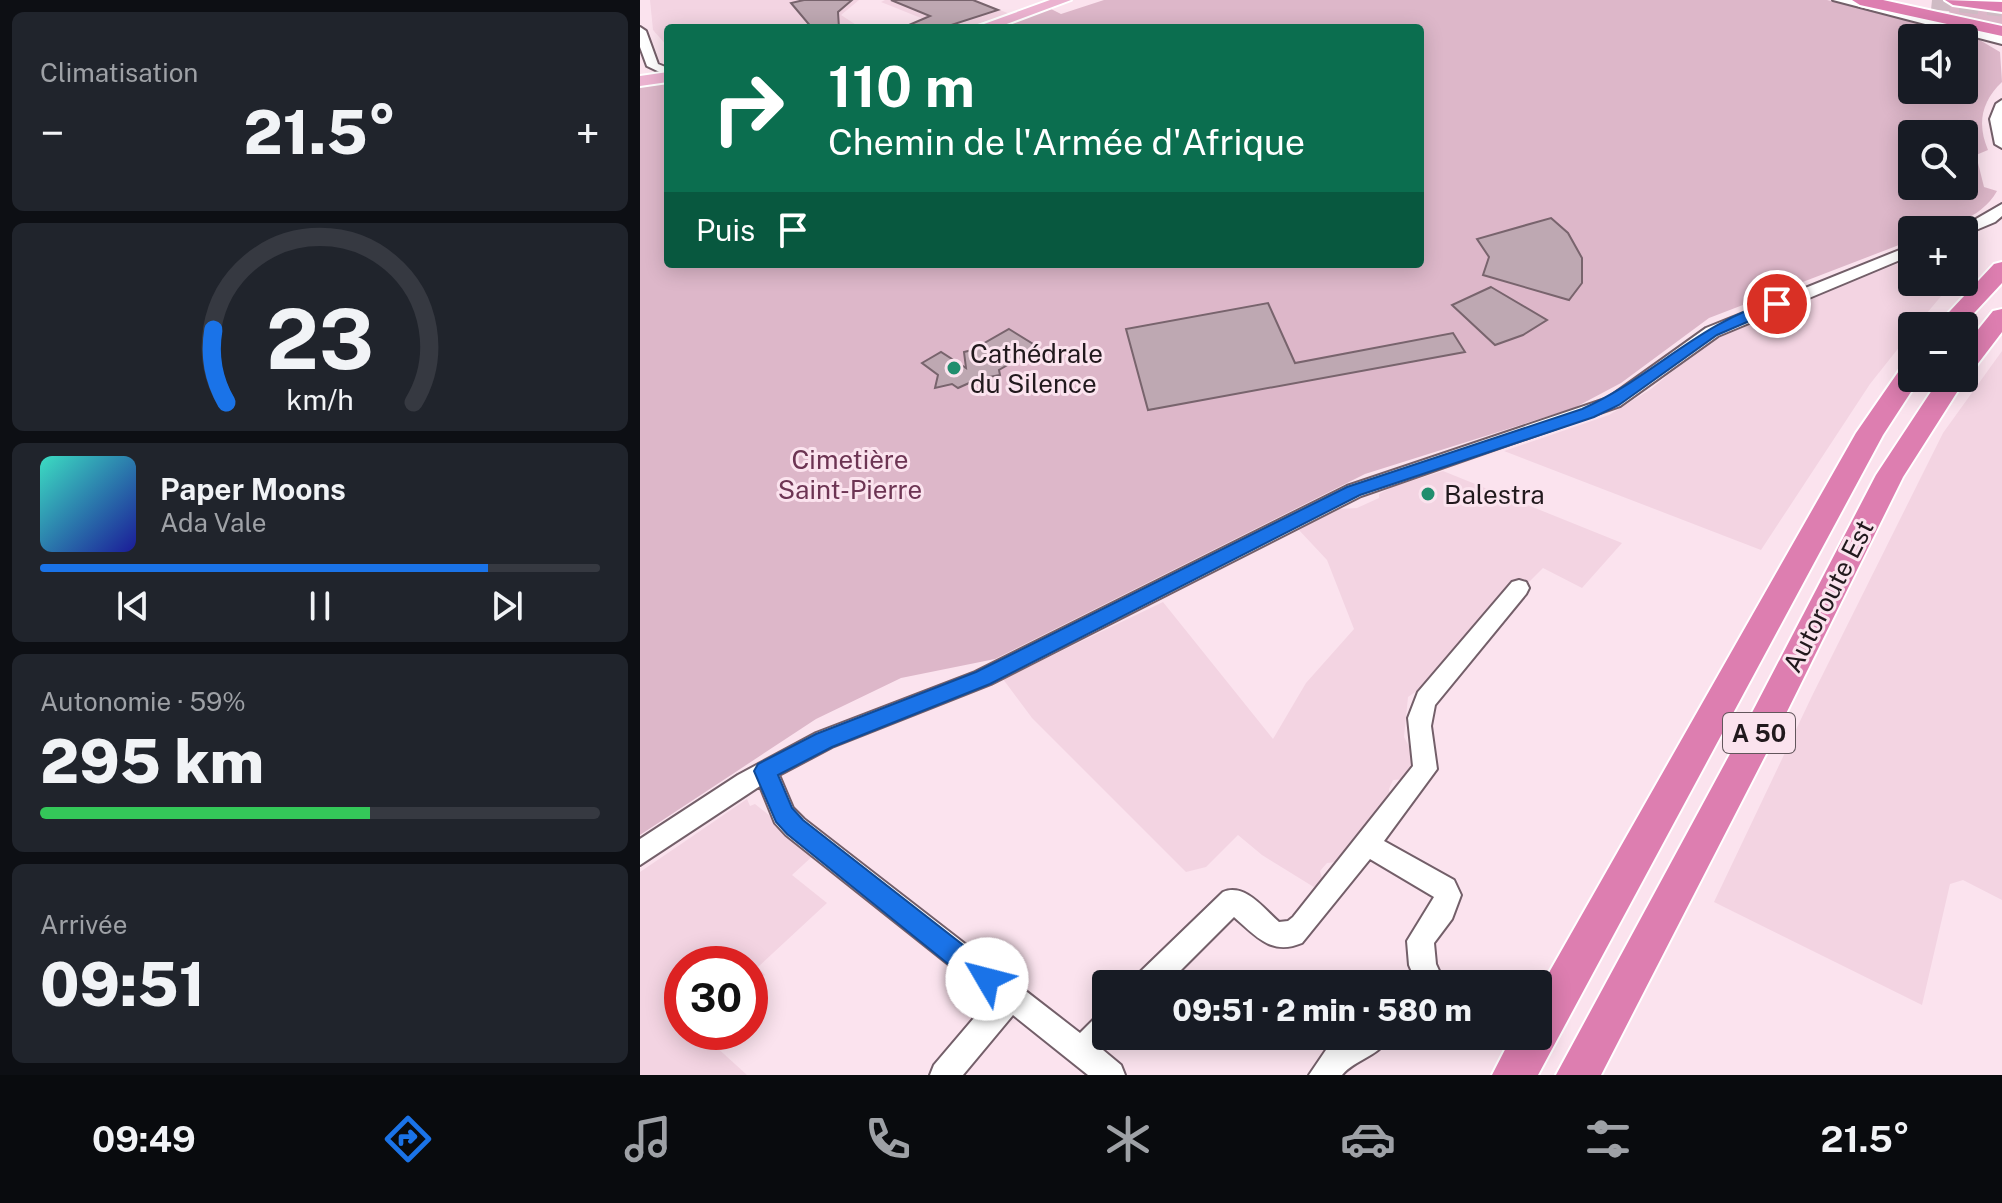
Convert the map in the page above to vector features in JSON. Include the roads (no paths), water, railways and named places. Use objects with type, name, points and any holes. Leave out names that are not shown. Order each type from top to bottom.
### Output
[{"type":"highway","points":[[1860,0],[2002,31]]},
{"type":"highway","points":[[1885,0],[1938,10]]},
{"type":"highway","points":[[1953,0],[2002,7]]},
{"type":"highway","points":[[1968,304],[2002,259]]},
{"type":"highway","points":[[1961,312],[2002,269]]},
{"type":"highway","points":[[1978,346],[2002,316]]},
{"type":"highway","name":"Autoroute Est","points":[[1552,1007],[1870,433],[1898,392]]},
{"type":"highway","name":"Autoroute Est","points":[[1578,1075],[1748,755],[1890,475],[1944,392]]},
{"type":"highway","name":"Autoroute Est","points":[[1514,1075],[1528,1050]]},
{"type":"main road","points":[[993,24],[1064,0]]},
{"type":"street","points":[[1839,0],[2002,40]]},
{"type":"street","points":[[640,31],[644,75]]},
{"type":"street","points":[[2002,104],[1997,119],[2002,144]]},
{"type":"street","points":[[1978,225],[2002,208]]},
{"type":"street","points":[[640,853],[765,771],[824,740],[983,678],[1354,491],[1614,402],[1712,332],[1898,256]]},
{"type":"street","points":[[1162,970],[1232,901],[1274,935],[1293,934],[1425,769],[1426,758],[1417,730],[1421,708],[1519,588]]},
{"type":"street","points":[[765,771],[784,815],[795,827],[1111,1075]]},
{"type":"street","points":[[1367,844],[1445,889],[1448,895],[1419,943],[1419,960],[1424,970]]},
{"type":"street","points":[[944,1075],[1010,997]]},
{"type":"street","points":[[1082,1051],[1092,1041]]},
{"type":"street","points":[[1323,1075],[1338,1057],[1350,1050]]},
{"type":"tunnel","points":[[1932,0],[2002,7]]},
{"type":"place","name":"Cathédrale du Silence","points":[[954,368]]},
{"type":"place","name":"Balestra","points":[[1428,494]]},
{"type":"park label","name":"Cimetière Saint-Pierre","points":[[850,474]]}]
